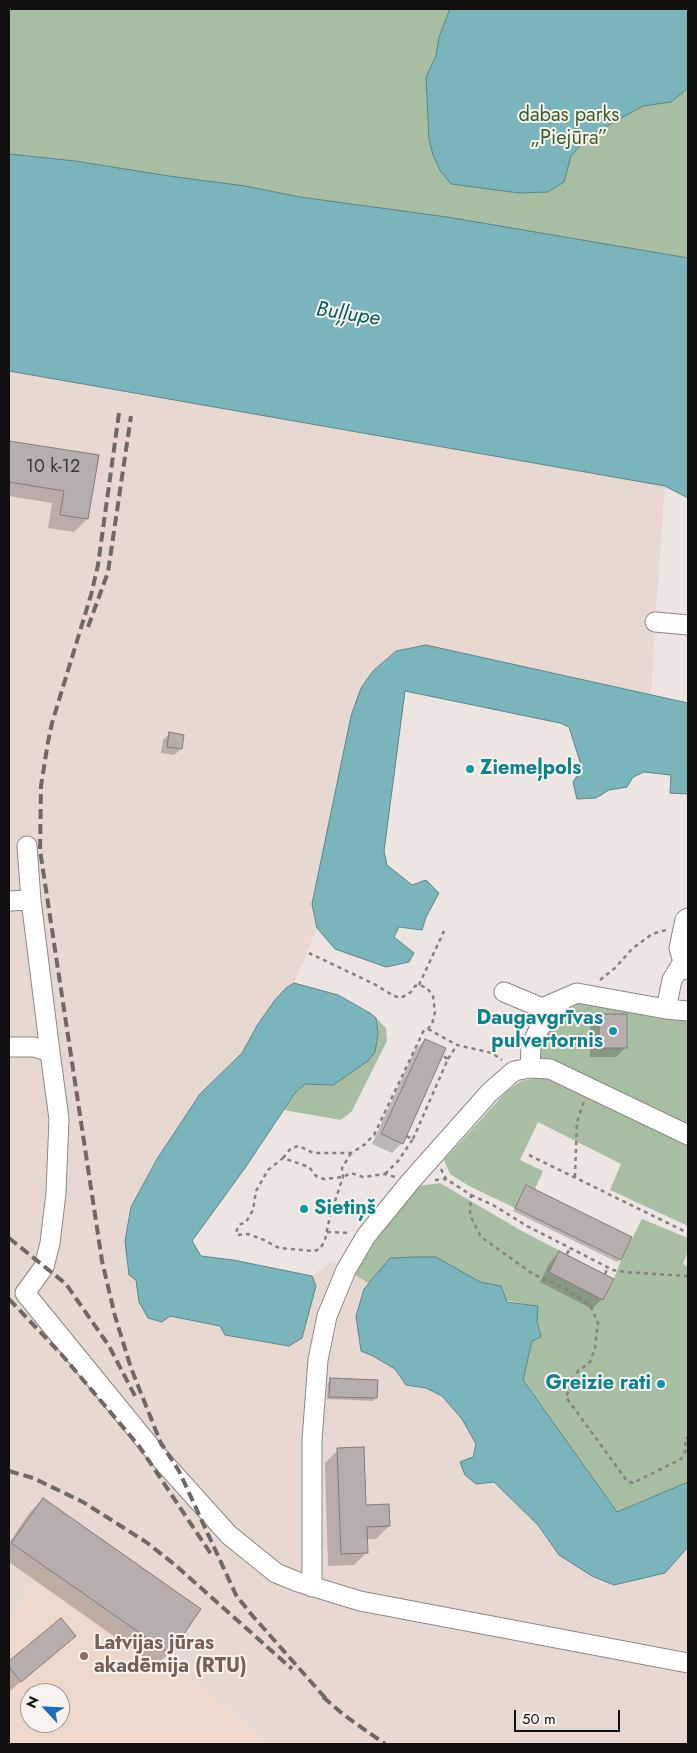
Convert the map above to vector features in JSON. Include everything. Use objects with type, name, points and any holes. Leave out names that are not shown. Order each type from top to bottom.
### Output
[{"type":"lane","points":[[655,622],[688,625]]},
{"type":"lane","points":[[27,846],[31,900],[59,1119],[56,1193],[50,1243],[44,1267],[25,1293],[157,1455],[229,1536],[276,1573],[312,1587],[360,1601],[688,1663]]},
{"type":"lane","points":[[9,901],[31,900]]},
{"type":"lane","points":[[666,1009],[672,980],[685,966],[679,948],[687,919]]},
{"type":"lane","points":[[504,992],[542,1008],[570,996],[688,1011]]},
{"type":"lane","points":[[312,1587],[312,1440],[318,1360],[327,1316],[346,1270],[366,1236],[410,1182],[489,1094],[522,1069],[540,1027],[570,996]]},
{"type":"lane","points":[[9,1046],[34,1047],[50,1052]]},
{"type":"lane","points":[[522,1069],[550,1069],[688,1135]]},
{"type":"path","points":[[570,996],[591,987],[615,968],[632,949],[652,934],[676,928],[687,919]]},
{"type":"path","points":[[309,953],[401,998],[411,992],[415,986],[419,985],[444,931]]},
{"type":"path","points":[[351,1152],[342,1168],[343,1177],[320,1249],[314,1251],[280,1248],[248,1234],[238,1235],[236,1232],[239,1225],[246,1222],[253,1210],[256,1191],[268,1170],[292,1148],[299,1146],[313,1153],[351,1152],[364,1145],[374,1134],[424,1030],[428,1029],[432,1024],[435,1012],[433,996],[427,988],[419,985]]},
{"type":"path","points":[[428,1029],[457,1045],[492,1053],[522,1069]]},
{"type":"path","points":[[385,1174],[398,1161],[413,1139],[448,1059],[457,1045]]},
{"type":"path","points":[[442,1056],[448,1059]]},
{"type":"path","points":[[575,1178],[578,1122],[584,1102],[597,1092]]},
{"type":"path","points":[[406,1136],[413,1139]]},
{"type":"path","points":[[435,1155],[446,1179],[471,1195],[608,1267],[626,1272],[688,1276]]},
{"type":"path","points":[[529,1155],[688,1233]]},
{"type":"path","points":[[283,1158],[309,1167],[316,1176],[324,1179],[343,1177],[350,1173],[363,1177],[385,1174],[410,1182],[446,1179]]},
{"type":"path","points":[[471,1195],[470,1215],[481,1237],[533,1274],[566,1290],[590,1305],[598,1323],[595,1348],[590,1362],[578,1371],[566,1397],[627,1481],[634,1483],[681,1459],[686,1450],[686,1439],[688,1437]]},
{"type":"path","points":[[327,1232],[360,1233],[366,1236]]},
{"type":"path","points":[[567,1254],[570,1248]]},
{"type":"path","points":[[605,1274],[608,1267]]},
{"type":"shaded area","points":[[9,371],[665,486],[650,694],[426,645],[396,651],[373,671],[361,688],[351,716],[312,904],[317,928],[294,983],[286,988],[275,1000],[258,1024],[242,1053],[200,1094],[157,1159],[131,1207],[139,1302],[170,1316],[220,1326],[225,1335],[289,1346],[302,1337],[316,1286],[312,1276],[333,1261],[368,1283],[363,1289],[361,1351],[395,1369],[406,1385],[426,1388],[442,1396],[462,1419],[476,1444],[473,1457],[476,1484],[494,1482],[538,1525],[559,1555],[665,1573],[688,1547],[688,1744],[267,1744],[195,1682],[42,1569],[9,1622]]},
{"type":"shaded area","name":"Latvijas jūras akadēmija (RTU)","points":[[42,1569],[204,1689],[267,1744],[9,1744],[9,1622]]},
{"type":"green space","name":"dabas parks „Piejūra”","points":[[9,9],[688,9],[688,268],[9,164]]},
{"type":"green space","points":[[587,1002],[688,1016],[688,1129],[539,1065],[540,1041],[575,1004]]},
{"type":"green space","points":[[376,1018],[386,1028],[387,1041],[352,1111],[341,1120],[284,1110],[295,1093],[305,1084],[333,1085],[378,1034]]},
{"type":"green space","points":[[549,1077],[688,1141],[688,1226],[610,1190],[621,1164],[538,1122],[520,1160],[543,1171],[535,1189],[526,1185],[515,1208],[469,1186],[450,1174],[444,1160],[506,1092],[521,1081]]},
{"type":"green space","points":[[440,1183],[520,1230],[614,1279],[621,1260],[642,1219],[688,1238],[688,1251],[683,1264],[688,1267],[688,1482],[617,1512],[523,1380],[532,1341],[541,1337],[537,1321],[538,1306],[383,1279],[368,1283],[349,1271],[410,1187]]},
{"type":"water","points":[[450,9],[688,9],[688,88],[671,102],[643,106],[589,136],[571,156],[564,182],[548,192],[519,193],[451,184],[440,170],[433,155],[429,139],[426,77],[436,56],[439,37]]},
{"type":"water","name":"Buļļupe","points":[[9,154],[75,161],[245,186],[300,197],[447,217],[688,258],[688,498],[665,486],[9,371]]},
{"type":"water","points":[[426,645],[688,703],[688,794],[670,793],[671,775],[644,772],[633,777],[627,787],[609,790],[596,798],[577,799],[573,782],[582,768],[569,727],[560,723],[405,691],[384,851],[387,865],[412,885],[426,880],[439,893],[426,917],[422,930],[399,927],[394,937],[414,953],[409,962],[386,967],[335,949],[317,928],[312,904],[351,716],[361,688],[373,671],[396,651]]},
{"type":"water","points":[[294,983],[338,995],[376,1018],[378,1034],[375,1052],[368,1061],[333,1085],[305,1084],[295,1093],[245,1168],[192,1241],[201,1256],[233,1260],[312,1276],[316,1286],[302,1338],[289,1346],[225,1335],[220,1326],[170,1316],[162,1322],[148,1318],[139,1302],[136,1280],[129,1275],[125,1241],[131,1207],[157,1159],[200,1094],[242,1053],[258,1024],[275,1000],[286,988]]},
{"type":"water","points":[[436,1257],[480,1282],[501,1286],[507,1302],[538,1306],[537,1321],[541,1337],[532,1341],[523,1380],[617,1512],[688,1482],[688,1547],[665,1573],[614,1585],[592,1576],[559,1555],[538,1525],[494,1482],[476,1484],[465,1475],[460,1462],[473,1457],[476,1444],[462,1419],[442,1396],[426,1388],[406,1385],[395,1369],[361,1351],[356,1316],[364,1289],[390,1258]]},
{"type":"building","points":[[9,441],[99,455],[88,519],[60,515],[64,491],[9,482]]},
{"type":"building","points":[[169,732],[184,735],[182,749],[167,747]]},
{"type":"building","name":"Daugavgrīvas pulvertornis","points":[[599,1014],[627,1014],[627,1048],[599,1048]]},
{"type":"building","points":[[425,1039],[446,1048],[403,1144],[381,1134]]},
{"type":"building","points":[[526,1185],[632,1237],[621,1260],[515,1208]]},
{"type":"building","points":[[559,1251],[614,1279],[603,1300],[549,1272]]},
{"type":"building","points":[[330,1378],[378,1380],[377,1398],[329,1397]]},
{"type":"building","points":[[364,1447],[366,1505],[389,1504],[390,1526],[367,1527],[368,1553],[341,1554],[337,1448]]},
{"type":"building","points":[[43,1498],[201,1609],[170,1654],[11,1543]]},
{"type":"building","points":[[61,1618],[76,1636],[21,1682],[9,1667],[9,1661]]},
{"type":"railway","points":[[119,413],[98,565],[48,742],[41,786],[40,850],[102,1261],[115,1316],[131,1368],[162,1446]]},
{"type":"railway","points":[[88,627],[108,572],[131,416]]},
{"type":"railway","points":[[9,1238],[66,1284],[109,1346],[135,1396]]},
{"type":"railway","points":[[9,1299],[62,1355],[139,1446],[211,1554]]},
{"type":"railway","points":[[159,1440],[179,1471],[236,1595],[328,1701]]},
{"type":"railway","points":[[9,1471],[33,1478],[83,1502],[146,1542],[174,1564],[292,1669]]},
{"type":"railway","points":[[323,1697],[344,1715],[385,1744]]},
{"type":"place","name":"Ziemeļpols","points":[[470,769]]},
{"type":"place","name":"Daugavgrīvas pulvertornis","points":[[613,1031]]},
{"type":"place","name":"Sietiņš","points":[[304,1209]]},
{"type":"place","name":"Greizie rati","points":[[661,1384]]},
{"type":"place","name":"Latvijas jūras akadēmija (RTU)","points":[[84,1656]]}]
